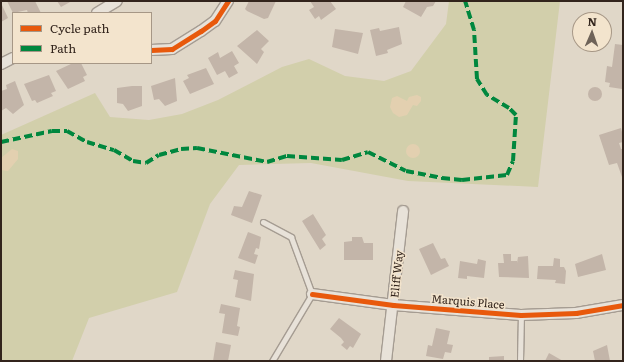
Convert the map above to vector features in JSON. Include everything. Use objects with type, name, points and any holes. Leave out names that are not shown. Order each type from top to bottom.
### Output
[{"type":"street","points":[[103,12],[117,1]]},
{"type":"street","points":[[152,50],[172,49],[201,31],[215,21],[228,1]]},
{"type":"street","points":[[1,64],[12,58]]},
{"type":"street","name":"Eliff Way","points":[[386,361],[403,211]]},
{"type":"street","name":"Marquis Place","points":[[312,294],[393,305],[521,315],[576,313],[623,305]]},
{"type":"lane","points":[[263,222],[291,237],[312,294],[272,361]]},
{"type":"lane","points":[[520,361],[521,315]]},
{"type":"shaded area","points":[[449,1],[560,1],[538,187],[408,181],[311,163],[239,165],[210,204],[177,292],[89,318],[72,361],[1,361],[1,135],[95,93],[110,117],[149,120],[182,114],[218,100],[282,67],[309,59],[345,76],[384,81],[411,71],[446,24]]},
{"type":"sand","points":[[417,95],[421,97],[421,101],[417,106],[413,105],[407,115],[399,117],[393,113],[390,107],[392,98],[397,96],[407,101],[409,97]]},
{"type":"sand","points":[[410,144],[416,144],[420,148],[420,154],[416,158],[410,158],[406,154],[406,148]]},
{"type":"sand","points":[[12,149],[18,151],[18,159],[8,171],[1,170],[1,158]]},
{"type":"building","points":[[7,1],[35,1],[40,12],[28,12],[27,10],[12,12]]},
{"type":"building","points":[[57,1],[72,1],[61,7]]},
{"type":"building","points":[[249,1],[276,1],[268,18],[264,19],[245,9]]},
{"type":"building","points":[[310,1],[330,1],[336,9],[321,20],[319,16],[315,19],[309,10],[314,7]]},
{"type":"building","points":[[406,1],[436,1],[433,6],[427,7],[421,17],[403,7]]},
{"type":"building","points":[[1,3],[8,18],[1,22]]},
{"type":"building","points":[[399,27],[402,44],[387,50],[388,53],[376,56],[370,30],[379,28],[380,31]]},
{"type":"building","points":[[335,29],[363,33],[358,54],[332,47]]},
{"type":"building","points":[[257,30],[269,41],[261,49],[264,52],[257,64],[237,46]]},
{"type":"building","points":[[615,44],[623,45],[622,89],[609,87],[610,83],[605,82],[607,66],[612,67]]},
{"type":"building","points":[[232,51],[239,63],[234,66],[238,73],[229,78],[225,71],[217,75],[208,58],[218,52],[220,58]]},
{"type":"building","points":[[71,64],[82,64],[87,75],[83,77],[85,81],[68,89],[56,71]]},
{"type":"building","points":[[206,68],[214,84],[190,94],[183,81],[189,78],[187,75]]},
{"type":"building","points":[[49,75],[56,91],[51,93],[53,96],[37,103],[35,100],[32,101],[24,84]]},
{"type":"building","points":[[175,78],[177,101],[165,106],[159,99],[154,100],[151,86]]},
{"type":"building","points":[[15,81],[24,105],[13,114],[6,108],[1,111],[1,91],[7,89],[6,85]]},
{"type":"building","points":[[142,86],[142,106],[128,111],[123,104],[117,103],[117,88]]},
{"type":"building","points":[[592,87],[598,87],[602,91],[602,97],[598,101],[592,101],[588,97],[588,91]]},
{"type":"building","points":[[621,128],[623,142],[619,143],[621,149],[623,149],[622,177],[617,163],[609,165],[599,135]]},
{"type":"building","points":[[249,191],[262,195],[252,223],[231,215],[234,206],[242,207]]},
{"type":"building","points":[[313,214],[326,235],[322,239],[326,245],[320,250],[302,221]]},
{"type":"building","points":[[248,232],[261,237],[259,249],[256,248],[254,254],[258,255],[255,264],[238,258]]},
{"type":"building","points":[[352,237],[362,237],[364,243],[373,243],[373,260],[344,260],[344,242],[352,241]]},
{"type":"building","points":[[433,243],[441,259],[445,258],[449,266],[431,275],[419,249]]},
{"type":"building","points":[[503,254],[511,254],[511,261],[517,261],[517,263],[518,257],[528,256],[529,278],[499,277],[498,263],[504,263]]},
{"type":"building","points":[[602,254],[606,270],[578,277],[575,264]]},
{"type":"building","points":[[554,258],[560,259],[560,267],[564,267],[566,271],[565,284],[555,283],[556,280],[537,279],[538,266],[553,266]]},
{"type":"building","points":[[478,259],[486,261],[484,278],[467,276],[467,279],[458,278],[460,261],[477,264]]},
{"type":"building","points":[[235,270],[254,274],[251,301],[235,297],[238,280],[233,279]]},
{"type":"building","points":[[221,304],[240,308],[237,326],[240,327],[238,336],[222,333],[225,314],[219,313]]},
{"type":"building","points":[[339,318],[361,334],[353,348],[350,346],[347,350],[341,345],[344,342],[341,338],[330,329]]},
{"type":"building","points":[[436,328],[450,331],[447,344],[453,345],[451,353],[445,352],[443,359],[426,356],[428,345],[432,346]]},
{"type":"building","points":[[216,342],[231,345],[228,361],[213,361]]},
{"type":"building","points":[[607,345],[610,361],[595,361],[593,351]]},
{"type":"building","points":[[549,353],[563,361],[545,361]]},
{"type":"building","points":[[504,356],[504,361],[485,361],[489,360],[489,357]]},
{"type":"marked path","points":[[1,142],[52,131],[67,131],[87,142],[114,150],[133,161],[146,163],[159,155],[181,149],[197,148],[267,162],[287,156],[342,160],[368,152],[406,171],[442,178],[462,180],[507,175],[513,161],[516,115],[509,108],[487,95],[477,79],[474,30],[465,1]]},
{"type":"cycle path","points":[[152,50],[172,49],[201,31],[215,21],[228,1]]},
{"type":"cycle path","points":[[312,294],[393,305],[521,315],[576,313],[623,305]]}]
